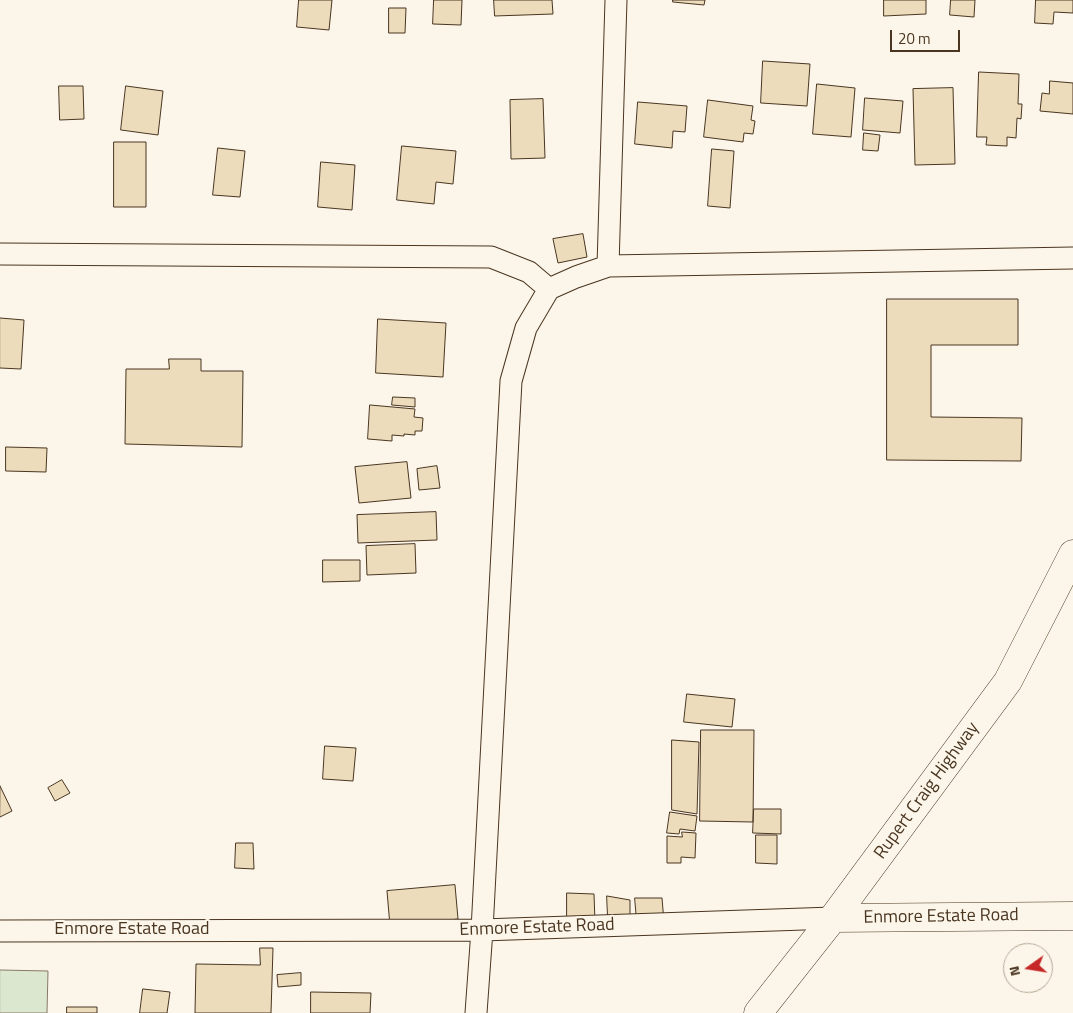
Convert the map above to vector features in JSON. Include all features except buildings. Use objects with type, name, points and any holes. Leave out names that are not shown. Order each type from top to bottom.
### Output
[{"type":"main road","name":"Rupert Craig Highway","points":[[758,1013],[833,918],[1008,681],[1073,554]]},
{"type":"main road","name":"Enmore Estate Road","points":[[833,918],[1073,916]]},
{"type":"street","points":[[608,266],[616,0]]},
{"type":"street","points":[[0,254],[491,257],[529,272],[549,289]]},
{"type":"street","points":[[476,1013],[511,381],[526,328],[549,289],[608,266],[1073,258]]},
{"type":"street","name":"Enmore Estate Road","points":[[0,930],[482,930],[833,918]]},
{"type":"green space","points":[[0,970],[48,971],[47,1013],[0,1013]]}]
